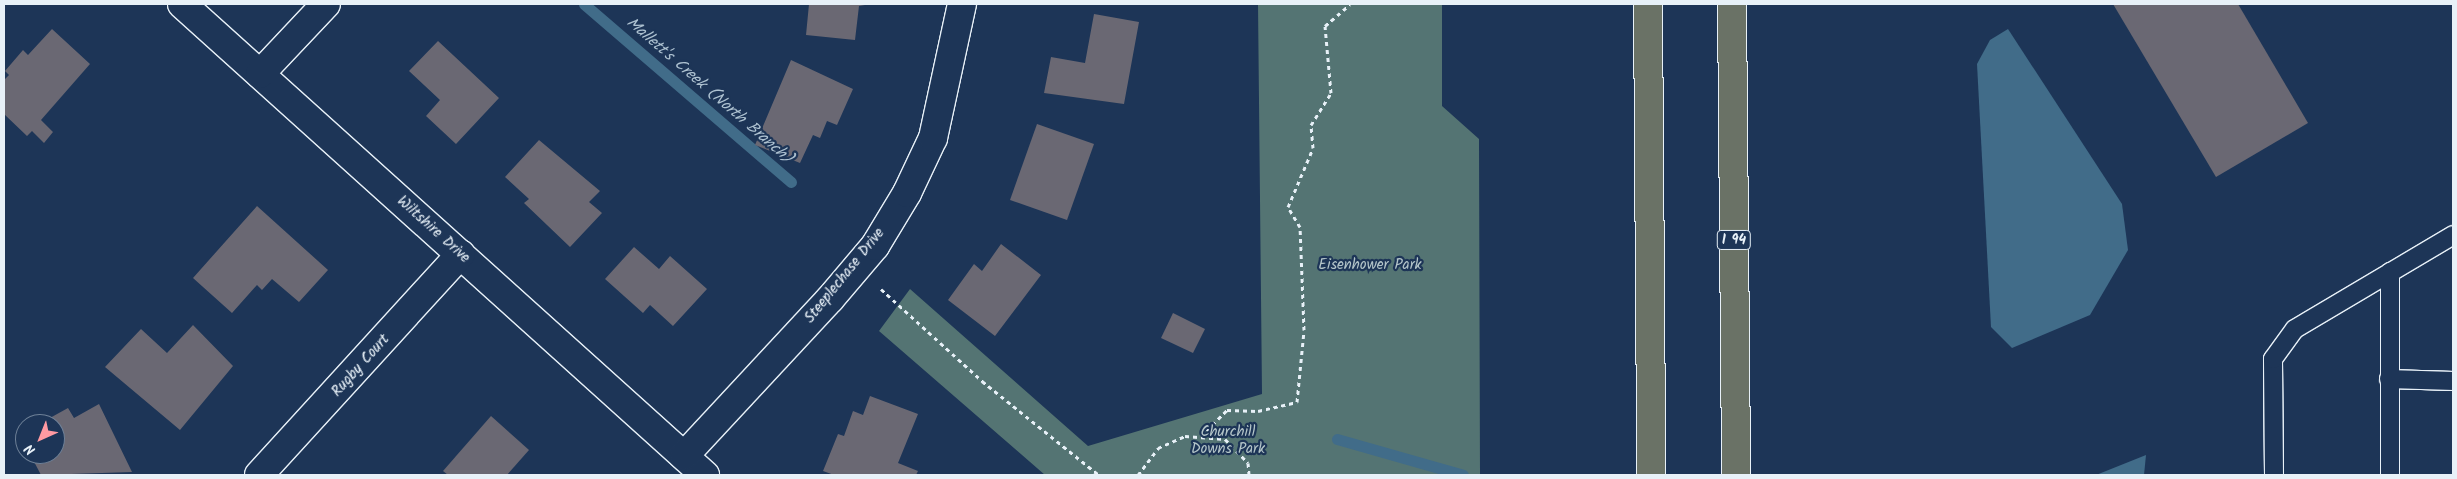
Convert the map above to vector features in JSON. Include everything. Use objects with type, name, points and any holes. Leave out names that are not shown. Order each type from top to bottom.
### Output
[{"type":"highway","points":[[1648,4],[1651,475]]},
{"type":"highway","name":"I 94","points":[[1732,4],[1736,475]]},
{"type":"street","name":"Wiltshire Drive","points":[[182,4],[705,475]]},
{"type":"street","points":[[260,74],[326,4]]},
{"type":"street","name":"Steeplechase Drive","points":[[684,456],[857,267],[907,193],[933,138],[962,4]]},
{"type":"street","name":"Rugby Court","points":[[259,475],[461,254]]},
{"type":"lane","points":[[2274,475],[2273,359],[2296,329],[2453,235]]},
{"type":"lane","points":[[2390,272],[2390,475]]},
{"type":"lane","points":[[2389,379],[2453,381]]},
{"type":"path","points":[[1201,436],[1227,410],[1258,411],[1297,402],[1304,330],[1300,227],[1288,206],[1312,148],[1311,125],[1331,93],[1325,26],[1350,4]]},
{"type":"path","points":[[857,267],[982,381],[1099,475]]},
{"type":"path","points":[[1138,475],[1158,448],[1184,436],[1225,439],[1248,463],[1249,475]]},
{"type":"green space","name":"Eisenhower Park","points":[[1258,4],[1442,4],[1442,106],[1479,139],[1480,475],[1045,475],[879,331],[910,289],[1088,446],[1262,394]]},
{"type":"water","points":[[2008,29],[2122,204],[2128,250],[2090,315],[2012,348],[1991,327],[1977,64],[1990,40]]},
{"type":"water","points":[[2146,455],[2144,475],[2096,475]]},
{"type":"building","points":[[809,4],[871,4],[859,6],[855,40],[806,35]]},
{"type":"building","points":[[2113,4],[2238,4],[2308,123],[2216,177]]},
{"type":"building","points":[[1094,14],[1139,22],[1124,104],[1044,93],[1051,57],[1085,63]]},
{"type":"building","points":[[52,29],[90,64],[41,120],[53,132],[44,143],[32,131],[27,136],[4,114],[4,80],[9,75],[5,71],[23,50],[28,55]]},
{"type":"building","points":[[438,41],[499,98],[456,144],[426,116],[440,100],[409,71]]},
{"type":"building","points":[[791,60],[853,89],[837,125],[827,121],[820,138],[813,135],[800,163],[755,145]]},
{"type":"building","points":[[1037,124],[1094,144],[1067,220],[1010,200]]},
{"type":"building","points":[[539,140],[600,191],[589,202],[602,213],[570,247],[524,203],[529,199],[505,177]]},
{"type":"building","points":[[257,206],[328,270],[299,302],[272,279],[262,290],[257,285],[232,313],[193,278]]},
{"type":"building","points":[[1001,244],[1041,275],[995,336],[948,300],[974,264],[982,271]]},
{"type":"building","points":[[634,247],[659,269],[670,256],[707,289],[673,326],[650,305],[643,313],[605,279]]},
{"type":"building","points":[[1173,313],[1205,329],[1193,353],[1161,338]]},
{"type":"building","points":[[193,325],[233,366],[180,430],[105,367],[141,329],[167,353]]},
{"type":"building","points":[[870,396],[918,414],[898,463],[918,471],[916,475],[834,475],[823,471],[838,434],[844,436],[853,411],[863,415]]},
{"type":"building","points":[[99,404],[132,472],[41,475],[35,464],[65,464],[65,414],[57,414],[68,408],[74,418]]},
{"type":"building","points":[[491,416],[529,450],[507,475],[448,475],[443,471]]},
{"type":"waterway","name":"Mallett's Creek (North Branch)","points":[[584,4],[791,182]]},
{"type":"waterway","name":"Mallett's Creek (North Branch)","points":[[1337,439],[1463,475]]},
{"type":"park label","name":"Churchill Downs Park","points":[[1228,440]]}]
